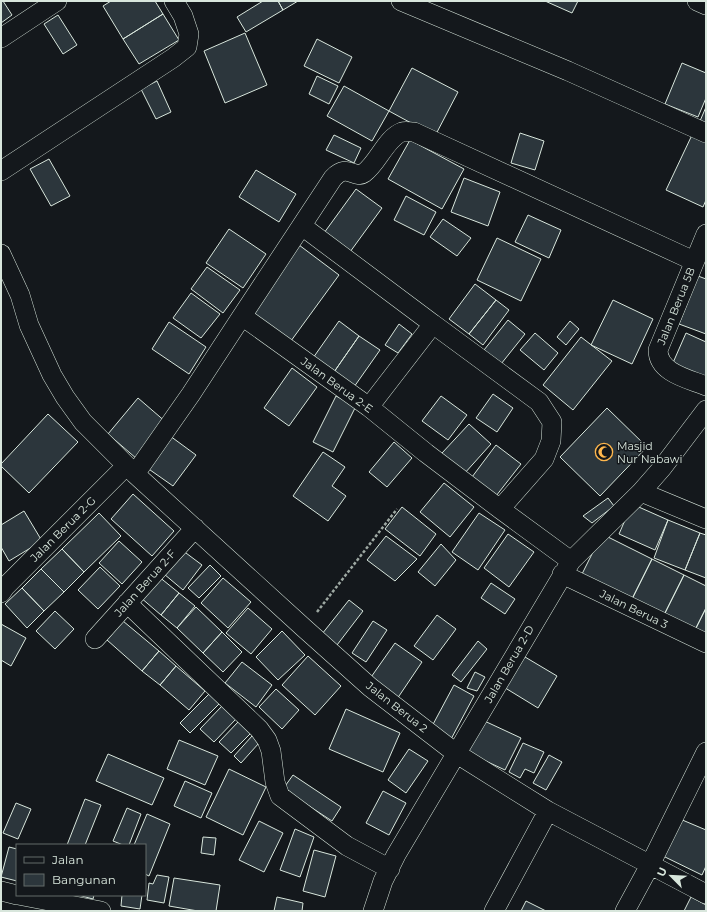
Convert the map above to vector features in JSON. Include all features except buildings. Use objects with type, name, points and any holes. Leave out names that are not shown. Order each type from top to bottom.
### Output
[{"type":"street","points":[[1,38],[57,1]]},
{"type":"street","points":[[1,171],[167,62],[186,47],[189,34],[183,16],[174,1]]},
{"type":"street","points":[[401,1],[568,71],[706,134]]},
{"type":"street","points":[[697,1],[706,5]]},
{"type":"street","points":[[130,470],[192,394],[333,178],[338,172],[344,171],[363,174],[394,137],[403,132],[414,132],[694,261]]},
{"type":"street","points":[[302,226],[432,324],[540,402],[552,422],[551,441],[544,459],[500,510]]},
{"type":"street","name":"Jalan Berua 5B","points":[[706,234],[658,350],[658,357],[664,366],[672,372],[706,386]]},
{"type":"street","name":"Jalan Berua 2","points":[[1,254],[20,295],[29,325],[52,375],[65,397],[83,422],[130,470],[304,628],[370,687],[457,754],[548,811],[706,894]]},
{"type":"street","name":"Jalan Berua 2-E","points":[[242,316],[369,407],[500,510],[566,567]]},
{"type":"street","points":[[369,407],[432,324]]},
{"type":"street","name":"Jalan Berua 2-D","points":[[373,911],[383,881],[396,855],[566,567],[641,492],[662,468],[706,410]]},
{"type":"street","name":"Jalan Berua 2-G","points":[[1,593],[5,587],[130,470]]},
{"type":"street","points":[[641,492],[706,519]]},
{"type":"street","name":"Jalan Berua 2-F","points":[[95,639],[195,528]]},
{"type":"street","name":"Jalan Berua 3","points":[[566,567],[706,643]]},
{"type":"street","points":[[127,603],[259,729],[267,740],[271,751],[275,782],[280,796],[348,846],[390,869]]},
{"type":"street","points":[[625,911],[650,865],[706,752]]},
{"type":"street","points":[[494,911],[548,811]]},
{"type":"street","points":[[1,891],[16,895]]},
{"type":"street","points":[[23,896],[101,911]]},
{"type":"path","points":[[304,628],[397,509]]},
{"type":"place","name":"Masjid Nur Nabawi","points":[[604,452]]}]
